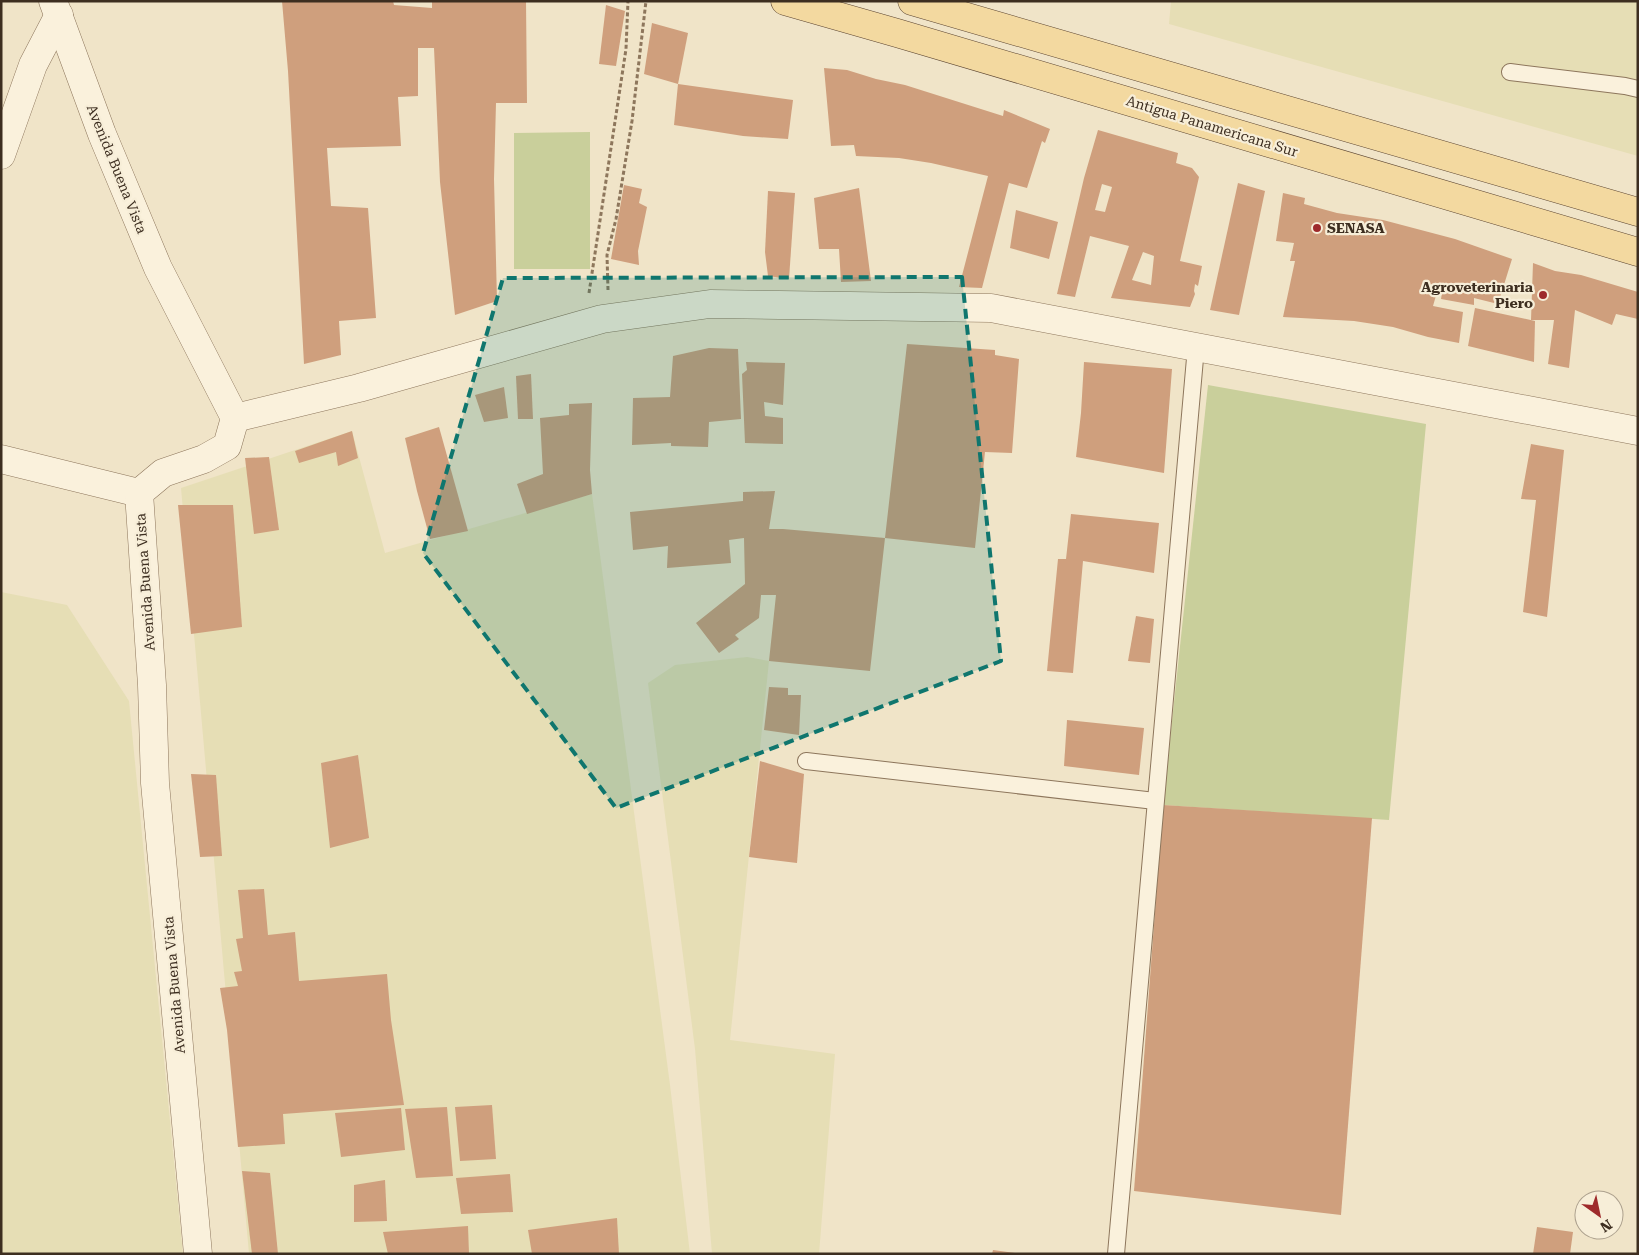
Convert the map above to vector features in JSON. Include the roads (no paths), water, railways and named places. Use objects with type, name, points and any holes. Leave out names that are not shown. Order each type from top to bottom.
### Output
[{"type":"main road","name":"Antigua Panamericana Sur","points":[[785,1],[1638,252]]},
{"type":"main road","points":[[912,1],[1638,212]]},
{"type":"main road","points":[[1564,230],[1574,192]]},
{"type":"street","points":[[1,154],[56,8]]},
{"type":"street","name":"Avenida Buena Vista","points":[[56,8],[102,134],[158,268],[235,418],[227,446],[204,459],[163,473],[139,493],[152,685],[155,784],[198,1254]]},
{"type":"street","points":[[235,418],[359,388],[596,322],[710,304],[990,308],[1638,431]]},
{"type":"street","points":[[1,460],[139,493]]},
{"type":"lane","points":[[1510,72],[1638,89]]},
{"type":"lane","points":[[1116,1254],[1196,348]]},
{"type":"lane","points":[[806,761],[1155,801]]},
{"type":"place","name":"SENASA","points":[[1317,228]]},
{"type":"place","name":"Agroveterinaria Piero","points":[[1543,295]]}]
